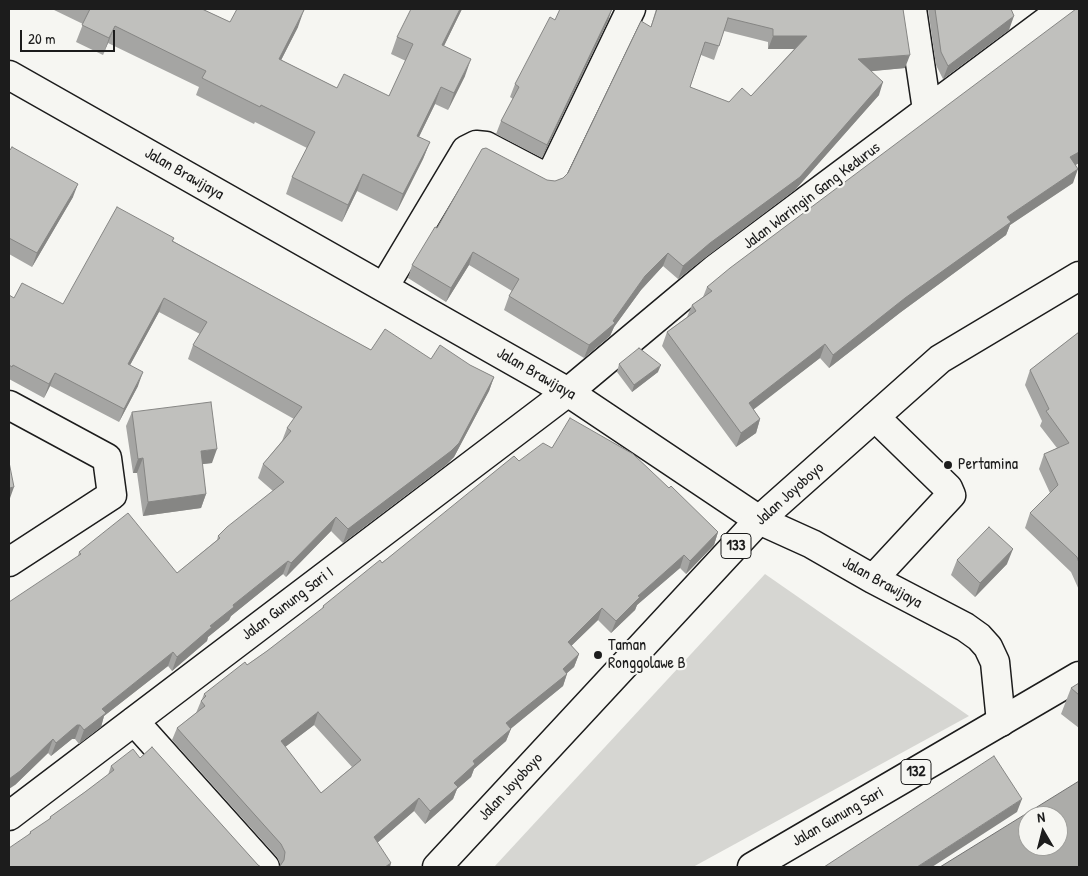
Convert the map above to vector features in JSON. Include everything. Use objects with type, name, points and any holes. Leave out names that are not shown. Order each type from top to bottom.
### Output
[{"type":"street","points":[[384,288],[466,150],[476,145],[486,146],[549,179],[631,9]]},
{"type":"street","points":[[912,9],[927,110]]},
{"type":"street","name":"Jalan Waringin Gang Kedurus","points":[[568,392],[715,269],[1063,9]]},
{"type":"street","name":"Jalan Brawijaya","points":[[9,74],[568,392],[759,520],[812,544],[873,579],[965,627],[979,637],[988,647],[995,662],[1001,722]]},
{"type":"street","name":"Jalan Joyoboyo","points":[[437,867],[759,520],[940,359],[1079,276]]},
{"type":"street","name":"Jalan Gunung Sari I","points":[[9,816],[568,392]]},
{"type":"street","points":[[9,404],[107,458],[112,495],[9,562]]},
{"type":"street","points":[[873,579],[951,495],[948,488],[875,417]]},
{"type":"street","name":"Jalan Gunung Sari","points":[[752,867],[1079,676]]},
{"type":"street","points":[[134,721],[265,867]]},
{"type":"shaded area","points":[[765,574],[969,716],[693,867],[494,867]]},
{"type":"shaded area","points":[[1079,781],[1079,867],[940,867],[1018,819],[1018,856],[1068,856],[1068,806],[1039,806]]},
{"type":"building","points":[[90,9],[202,9],[230,22],[237,9],[301,9],[304,10],[279,59],[337,88],[344,74],[389,96],[413,44],[397,37],[411,9],[460,9],[442,45],[471,59],[454,93],[441,87],[417,136],[430,142],[403,194],[363,174],[348,205],[292,177],[315,132],[202,78],[206,71],[115,26],[109,38],[82,25]]},
{"type":"building","points":[[560,9],[612,9],[547,145],[501,121],[519,87],[515,84],[550,17],[555,20]]},
{"type":"building","points":[[657,9],[903,9],[910,55],[858,59],[883,82],[800,177],[710,243],[683,266],[668,253],[645,276],[613,321],[615,323],[589,345],[509,296],[519,279],[473,252],[451,288],[412,265],[435,227],[437,228],[482,149],[486,148],[547,180],[555,181],[563,178],[568,173],[641,21],[651,27]],"holes":[[[728,18],[773,29],[773,36],[807,36],[751,96],[742,88],[729,102],[690,87],[705,42],[719,46]]]},
{"type":"building","points":[[935,9],[1011,9],[1014,16],[948,66],[941,52]]},
{"type":"building","points":[[1076,9],[1079,9],[1079,152],[1070,157],[1078,169],[1007,217],[1011,222],[905,298],[833,355],[825,344],[749,403],[760,419],[741,433],[667,332],[696,311],[692,305],[712,291],[707,287],[730,268]]},
{"type":"building","points":[[12,147],[78,184],[37,253],[9,238],[9,149]]},
{"type":"building","points":[[117,207],[174,238],[172,241],[371,350],[385,329],[431,359],[440,345],[470,365],[494,377],[459,443],[451,451],[348,529],[336,517],[291,563],[288,561],[233,605],[234,607],[210,626],[212,627],[177,657],[173,652],[102,709],[106,713],[84,730],[80,725],[77,725],[56,743],[53,739],[9,779],[9,602],[81,554],[79,552],[128,513],[177,573],[220,538],[218,536],[227,527],[284,482],[263,464],[291,431],[287,428],[302,407],[193,345],[207,322],[164,298],[128,364],[143,372],[124,409],[55,373],[49,384],[13,365],[12,367],[9,365],[9,295],[14,298],[22,283],[63,304]]},
{"type":"building","points":[[1079,332],[1079,563],[1077,557],[1030,513],[1058,485],[1044,454],[1069,443],[1046,411],[1049,409],[1030,370]]},
{"type":"building","points":[[639,348],[661,365],[634,385],[619,364]]},
{"type":"building","points":[[211,402],[217,449],[201,451],[206,494],[148,502],[143,458],[138,459],[132,412]]},
{"type":"building","points":[[570,418],[633,454],[669,488],[671,486],[718,532],[690,561],[684,555],[638,596],[640,597],[616,621],[602,608],[568,642],[579,654],[563,669],[567,674],[506,723],[511,729],[473,761],[475,764],[454,783],[458,787],[430,811],[419,798],[374,837],[391,863],[385,867],[277,867],[284,860],[285,852],[281,844],[177,728],[205,706],[201,701],[206,696],[204,694],[245,662],[247,665],[267,651],[380,560],[382,563],[514,456],[519,461],[543,443],[552,448]],"holes":[[[318,712],[361,760],[321,793],[281,741]]]},
{"type":"building","points":[[9,462],[14,487],[9,488]]},
{"type":"building","points":[[989,527],[1013,549],[980,583],[957,560]]},
{"type":"building","points":[[1079,683],[1079,695],[1071,688]]},
{"type":"building","points":[[152,747],[261,867],[9,867],[9,848],[114,770],[111,766],[133,749],[140,758]]},
{"type":"building","points":[[994,756],[1022,799],[917,867],[824,867]]},
{"type":"place","name":"Pertamina","points":[[948,465]]},
{"type":"place","name":"Taman Ronggolawe B","points":[[598,655]]}]
